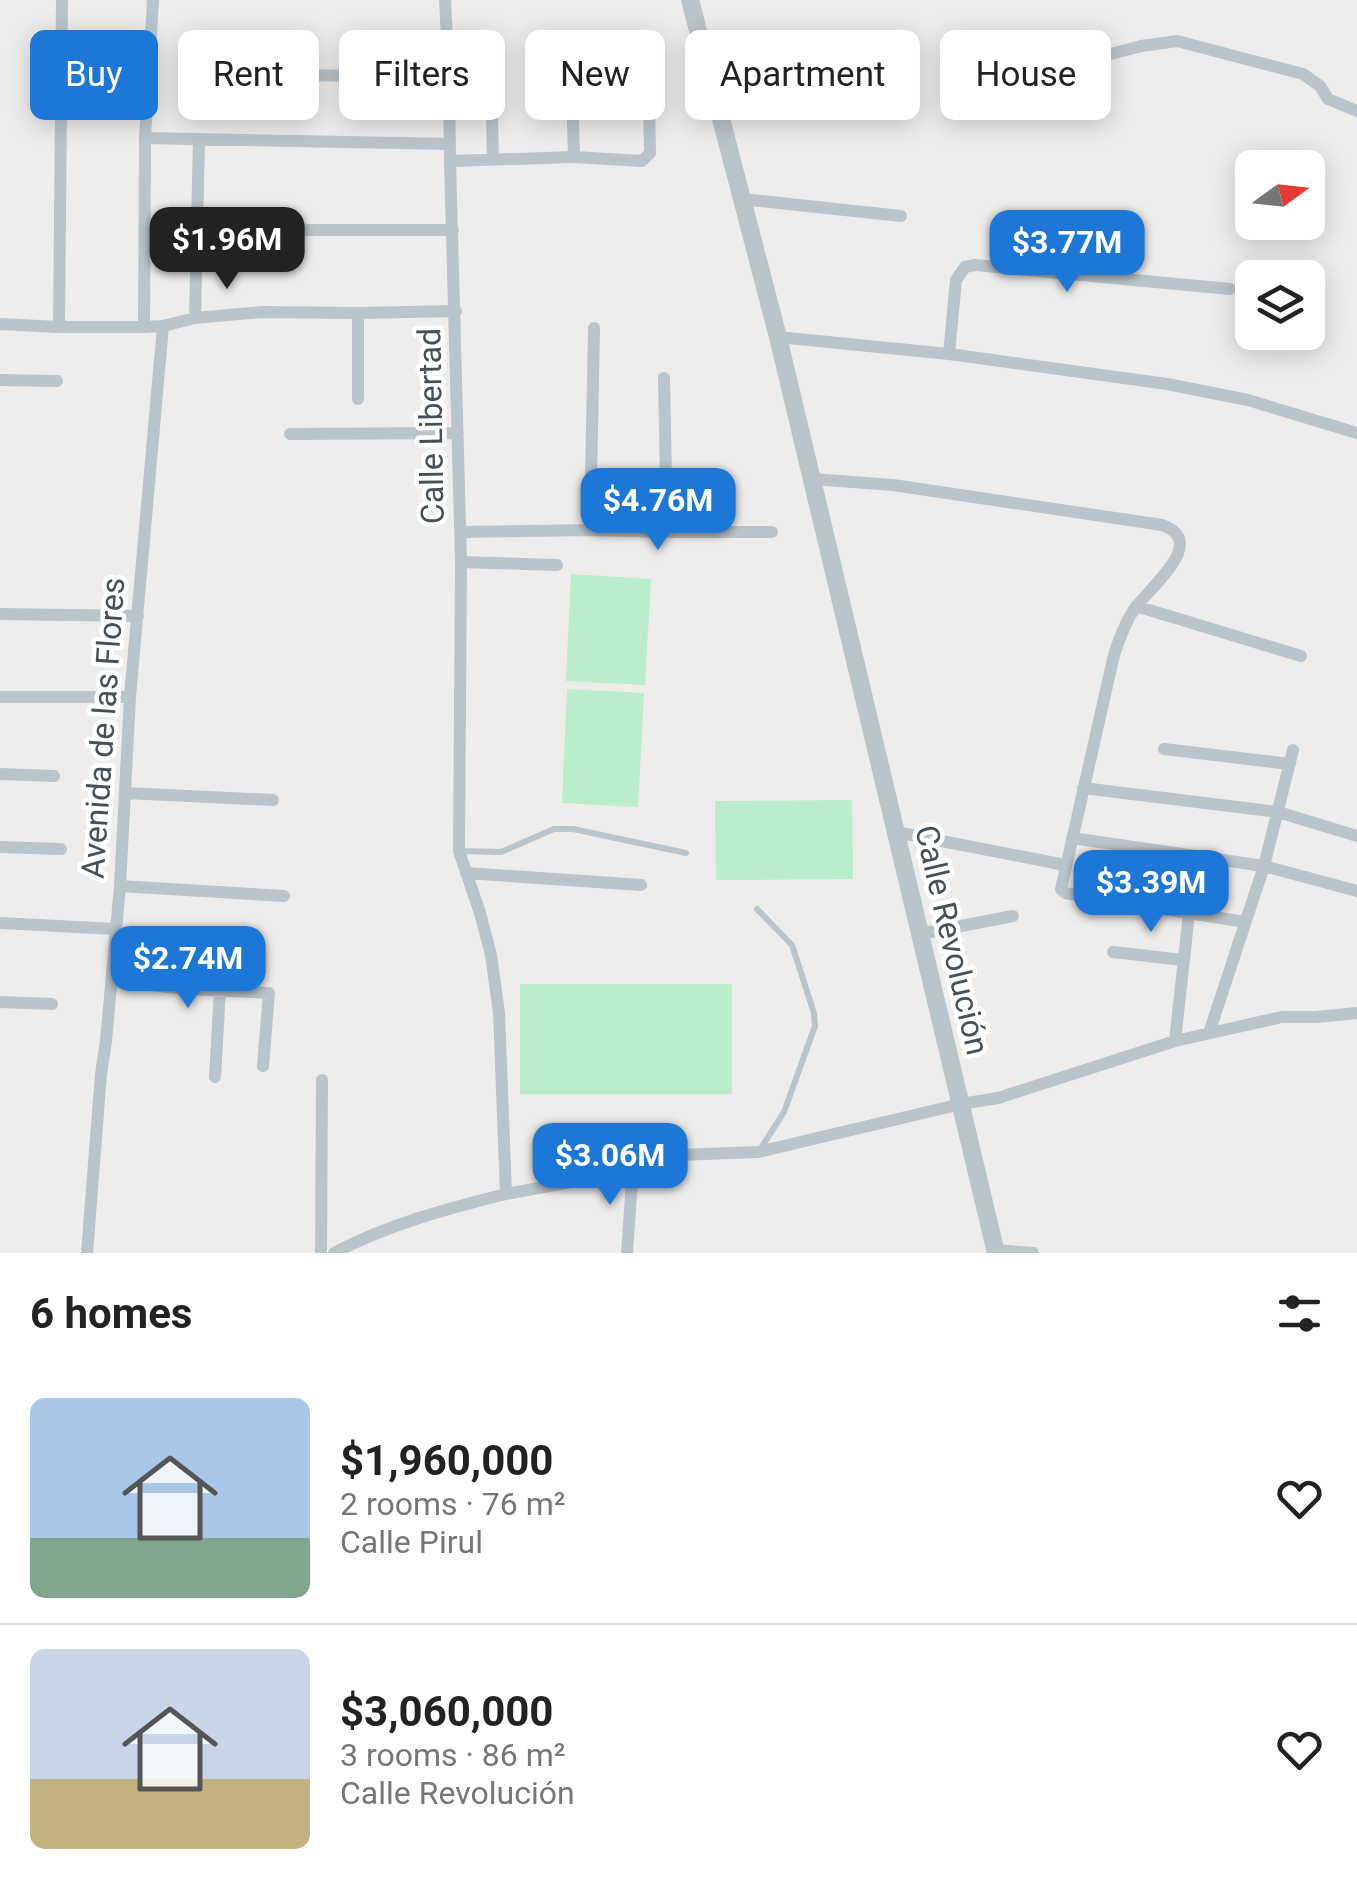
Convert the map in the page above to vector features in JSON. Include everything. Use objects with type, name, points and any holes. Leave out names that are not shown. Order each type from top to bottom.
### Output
[{"type":"street","points":[[59,327],[62,0]]},
{"type":"street","points":[[144,328],[145,138],[153,0]]},
{"type":"street","name":"Calle Libertad","points":[[445,0],[447,30]]},
{"type":"street","name":"Calle Revolución","points":[[334,1253],[405,1221],[506,1194],[598,1177],[678,1155],[758,1152],[961,1104],[778,337],[690,0]]},
{"type":"street","points":[[1111,54],[1178,41],[1303,74],[1320,86],[1328,99],[1357,111]]},
{"type":"street","name":"Calle Libertad","points":[[450,120],[461,562],[460,851]]},
{"type":"street","points":[[492,120],[493,158]]},
{"type":"street","points":[[573,120],[574,158]]},
{"type":"street","points":[[450,161],[642,161],[650,153],[649,120]]},
{"type":"street","points":[[145,138],[450,144]]},
{"type":"street","points":[[195,318],[199,139]]},
{"type":"street","points":[[742,199],[901,216]]},
{"type":"street","points":[[198,230],[453,230]]},
{"type":"street","points":[[949,354],[956,280],[965,268],[976,265],[1230,289]]},
{"type":"street","points":[[0,324],[144,328],[195,318],[262,312],[456,311]]},
{"type":"street","points":[[358,314],[358,399]]},
{"type":"street","name":"Avenida de las Flores","points":[[88,1253],[163,326]]},
{"type":"street","points":[[590,530],[594,328]]},
{"type":"street","points":[[778,337],[949,354],[1166,384],[1248,400],[1357,433]]},
{"type":"street","points":[[664,378],[668,532]]},
{"type":"street","points":[[0,380],[57,382]]},
{"type":"street","points":[[290,434],[458,434]]},
{"type":"street","points":[[812,479],[893,485],[1174,529],[1181,542],[1174,561],[1136,606],[1114,655],[1062,890],[1246,922]]},
{"type":"street","points":[[460,532],[772,532]]},
{"type":"street","points":[[461,562],[557,565]]},
{"type":"street","points":[[1136,606],[1301,656]]},
{"type":"street","points":[[0,614],[138,616]]},
{"type":"street","points":[[0,697],[130,698]]},
{"type":"street","points":[[1164,749],[1291,757],[1264,866],[1209,1033]]},
{"type":"street","points":[[0,774],[54,776]]},
{"type":"street","points":[[1084,788],[1278,812],[1357,836]]},
{"type":"street","points":[[125,793],[274,800]]},
{"type":"street","points":[[896,832],[1065,865]]},
{"type":"street","points":[[1072,838],[1264,866],[1357,892]]},
{"type":"street","points":[[0,847],[61,849]]},
{"type":"street","points":[[460,851],[491,955],[500,1013],[506,1194]]},
{"type":"street","points":[[466,873],[641,886]]},
{"type":"street","points":[[120,886],[284,896]]},
{"type":"street","points":[[1175,1042],[1188,913]]},
{"type":"street","points":[[920,934],[1013,916]]},
{"type":"street","points":[[0,923],[116,929]]},
{"type":"street","points":[[1113,952],[1183,960]]},
{"type":"street","points":[[112,981],[269,993],[263,1066]]},
{"type":"street","points":[[215,1077],[220,990]]},
{"type":"street","points":[[0,1002],[52,1004]]},
{"type":"street","points":[[1033,1253],[996,1252],[961,1104],[1014,1094],[1067,1074],[1209,1033],[1282,1017],[1357,1013]]},
{"type":"street","points":[[321,1253],[322,1080]]},
{"type":"street","points":[[627,1253],[633,1166]]},
{"type":"lane","points":[[460,851],[501,852],[554,830],[573,829],[686,853]]},
{"type":"lane","points":[[756,909],[792,945],[816,1026],[784,1112],[758,1152]]},
{"type":"green space","points":[[571,574],[651,579],[645,685],[566,681]]},
{"type":"green space","points":[[567,689],[644,693],[638,807],[562,803]]},
{"type":"green space","points":[[852,800],[853,879],[716,880],[715,801]]},
{"type":"green space","points":[[520,984],[732,984],[732,1094],[520,1094]]}]
